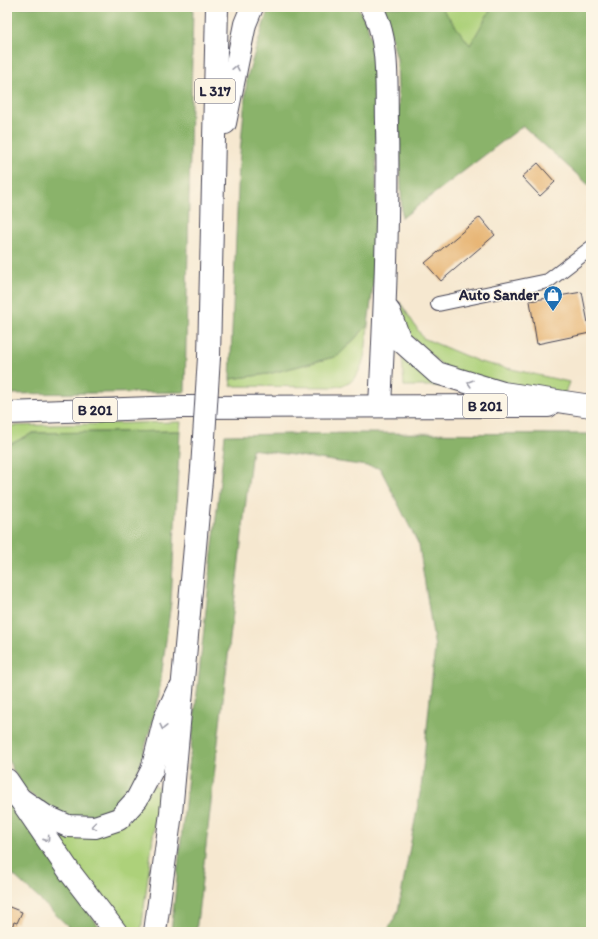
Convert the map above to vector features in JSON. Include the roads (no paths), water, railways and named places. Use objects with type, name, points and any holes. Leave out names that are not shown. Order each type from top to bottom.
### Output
[{"type":"main road","name":"L 317","points":[[214,175],[217,7]]},
{"type":"main road","points":[[156,932],[171,813],[202,469],[209,357],[214,175],[245,24],[252,7]]},
{"type":"main road","points":[[371,7],[381,35],[386,62],[388,178],[385,300],[380,406]]},
{"type":"main road","points":[[385,300],[400,340],[437,373],[503,393],[591,406]]},
{"type":"main road","name":"B 201","points":[[7,413],[182,407],[591,406]]},
{"type":"main road","points":[[12,788],[45,816],[68,826],[94,827],[119,819],[137,799],[152,770],[165,718],[184,678]]},
{"type":"main road","points":[[12,788],[69,871],[116,932]]},
{"type":"street","points":[[438,304],[548,281],[591,248]]},
{"type":"place","name":"Auto Sander","points":[[553,312]]}]
